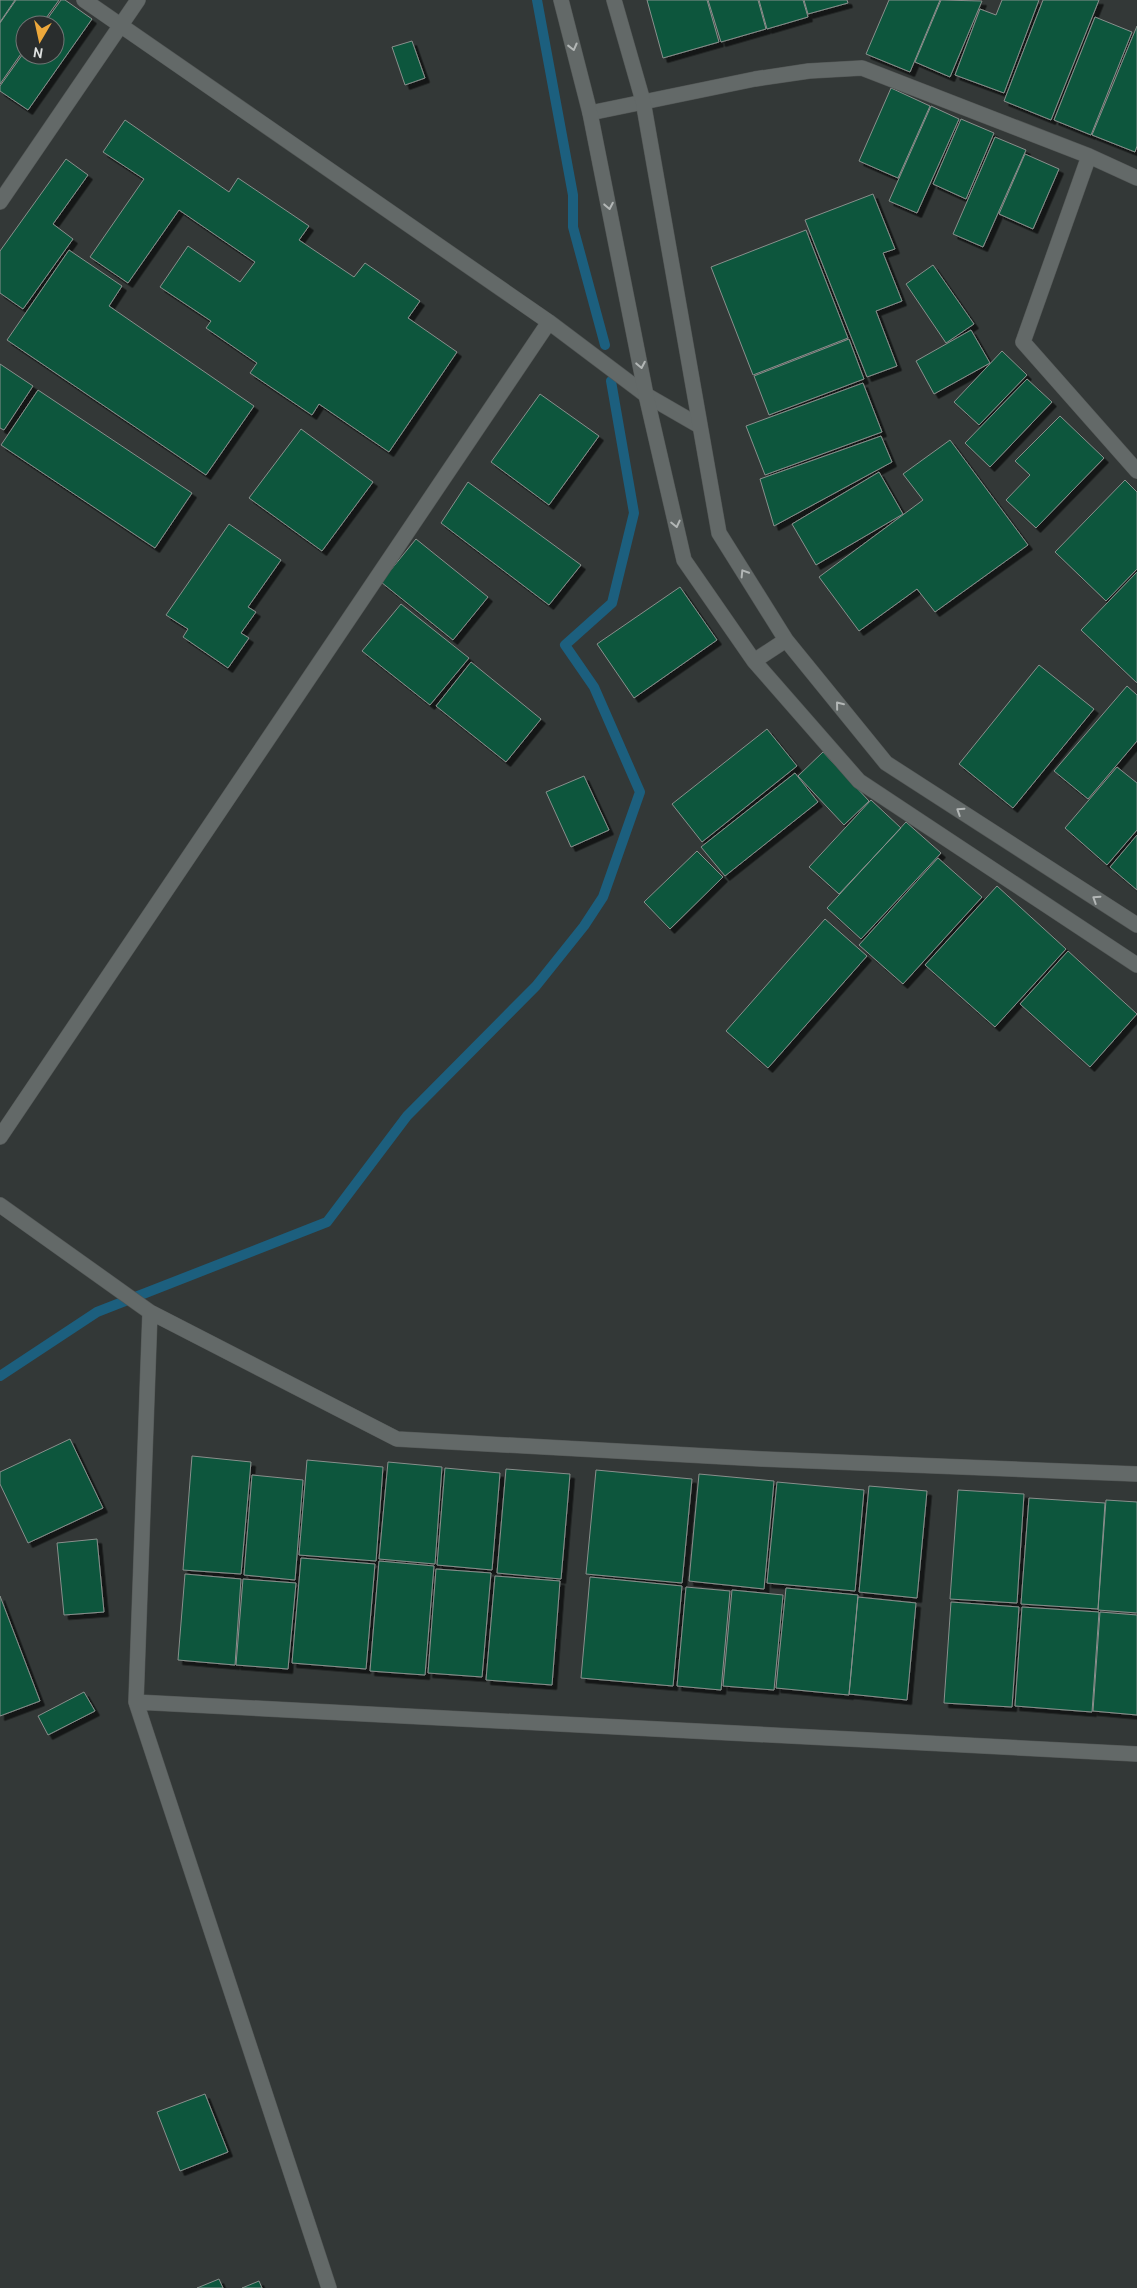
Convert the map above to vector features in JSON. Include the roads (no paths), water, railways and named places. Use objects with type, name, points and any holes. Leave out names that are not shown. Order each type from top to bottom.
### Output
[{"type":"street","points":[[84,0],[549,322],[646,395],[698,425]]},
{"type":"street","points":[[0,202],[138,0]]},
{"type":"street","points":[[561,0],[590,113],[646,395],[684,560],[754,661],[859,781],[1137,965]]},
{"type":"street","points":[[614,0],[643,101],[698,425],[719,533],[786,640],[886,763],[1137,925]]},
{"type":"street","points":[[590,113],[643,101],[808,71],[862,68],[1089,156],[1137,178]]},
{"type":"street","points":[[1089,156],[1023,342],[1137,471]]},
{"type":"street","points":[[0,1137],[549,322]]},
{"type":"street","points":[[754,661],[786,640]]},
{"type":"street","points":[[0,1205],[150,1312],[397,1439],[733,1458],[1137,1474]]},
{"type":"street","points":[[150,1312],[136,1702],[329,2288]]},
{"type":"street","points":[[136,1702],[1137,1754]]},
{"type":"waterway","points":[[537,0],[573,195],[573,227],[605,345]]},
{"type":"waterway","points":[[0,1376],[97,1312],[327,1222],[407,1116],[536,986],[584,926],[603,897],[640,792],[594,687],[565,645],[612,603],[634,513],[611,381]]}]
